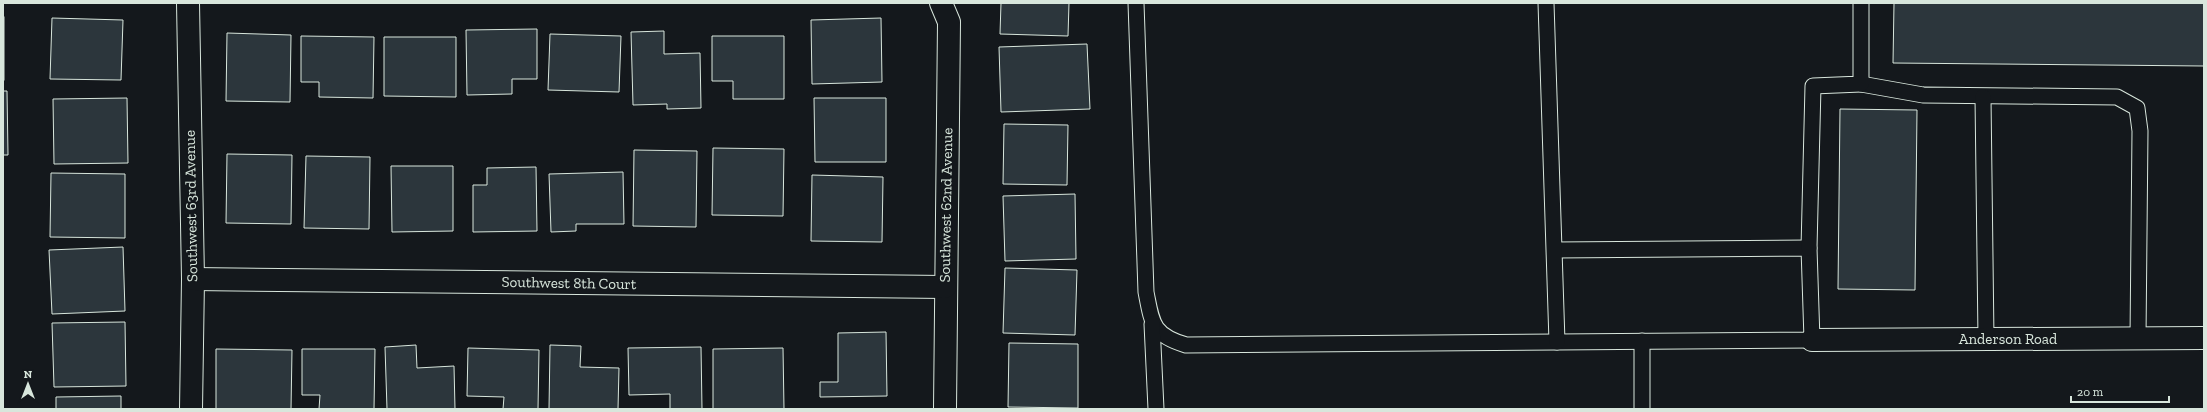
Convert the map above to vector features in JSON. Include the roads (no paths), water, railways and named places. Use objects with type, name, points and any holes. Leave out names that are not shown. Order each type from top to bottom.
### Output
[{"type":"street","name":"Southwest 63rd Avenue","points":[[188,3],[193,279],[191,409]]},
{"type":"street","name":"Southwest 62nd Avenue","points":[[941,3],[949,22],[945,287],[945,409]]},
{"type":"street","name":"Southwest 8th Court","points":[[193,279],[945,287]]},
{"type":"street","name":"Anderson Road","points":[[1812,340],[2204,338]]},
{"type":"lane","points":[[1136,3],[1146,292],[1152,324],[1156,409]]},
{"type":"lane","points":[[1546,3],[1557,342]]},
{"type":"lane","points":[[1861,3],[1861,84]]},
{"type":"lane","points":[[1152,324],[1170,340],[1186,345],[1812,340],[1809,248],[1813,86],[1861,84],[1923,95],[1983,97],[2117,97],[2137,108],[2140,131],[2138,338]]},
{"type":"lane","points":[[1983,97],[1986,339]]},
{"type":"lane","points":[[1555,250],[1809,248]]},
{"type":"lane","points":[[1642,341],[1642,409]]}]
